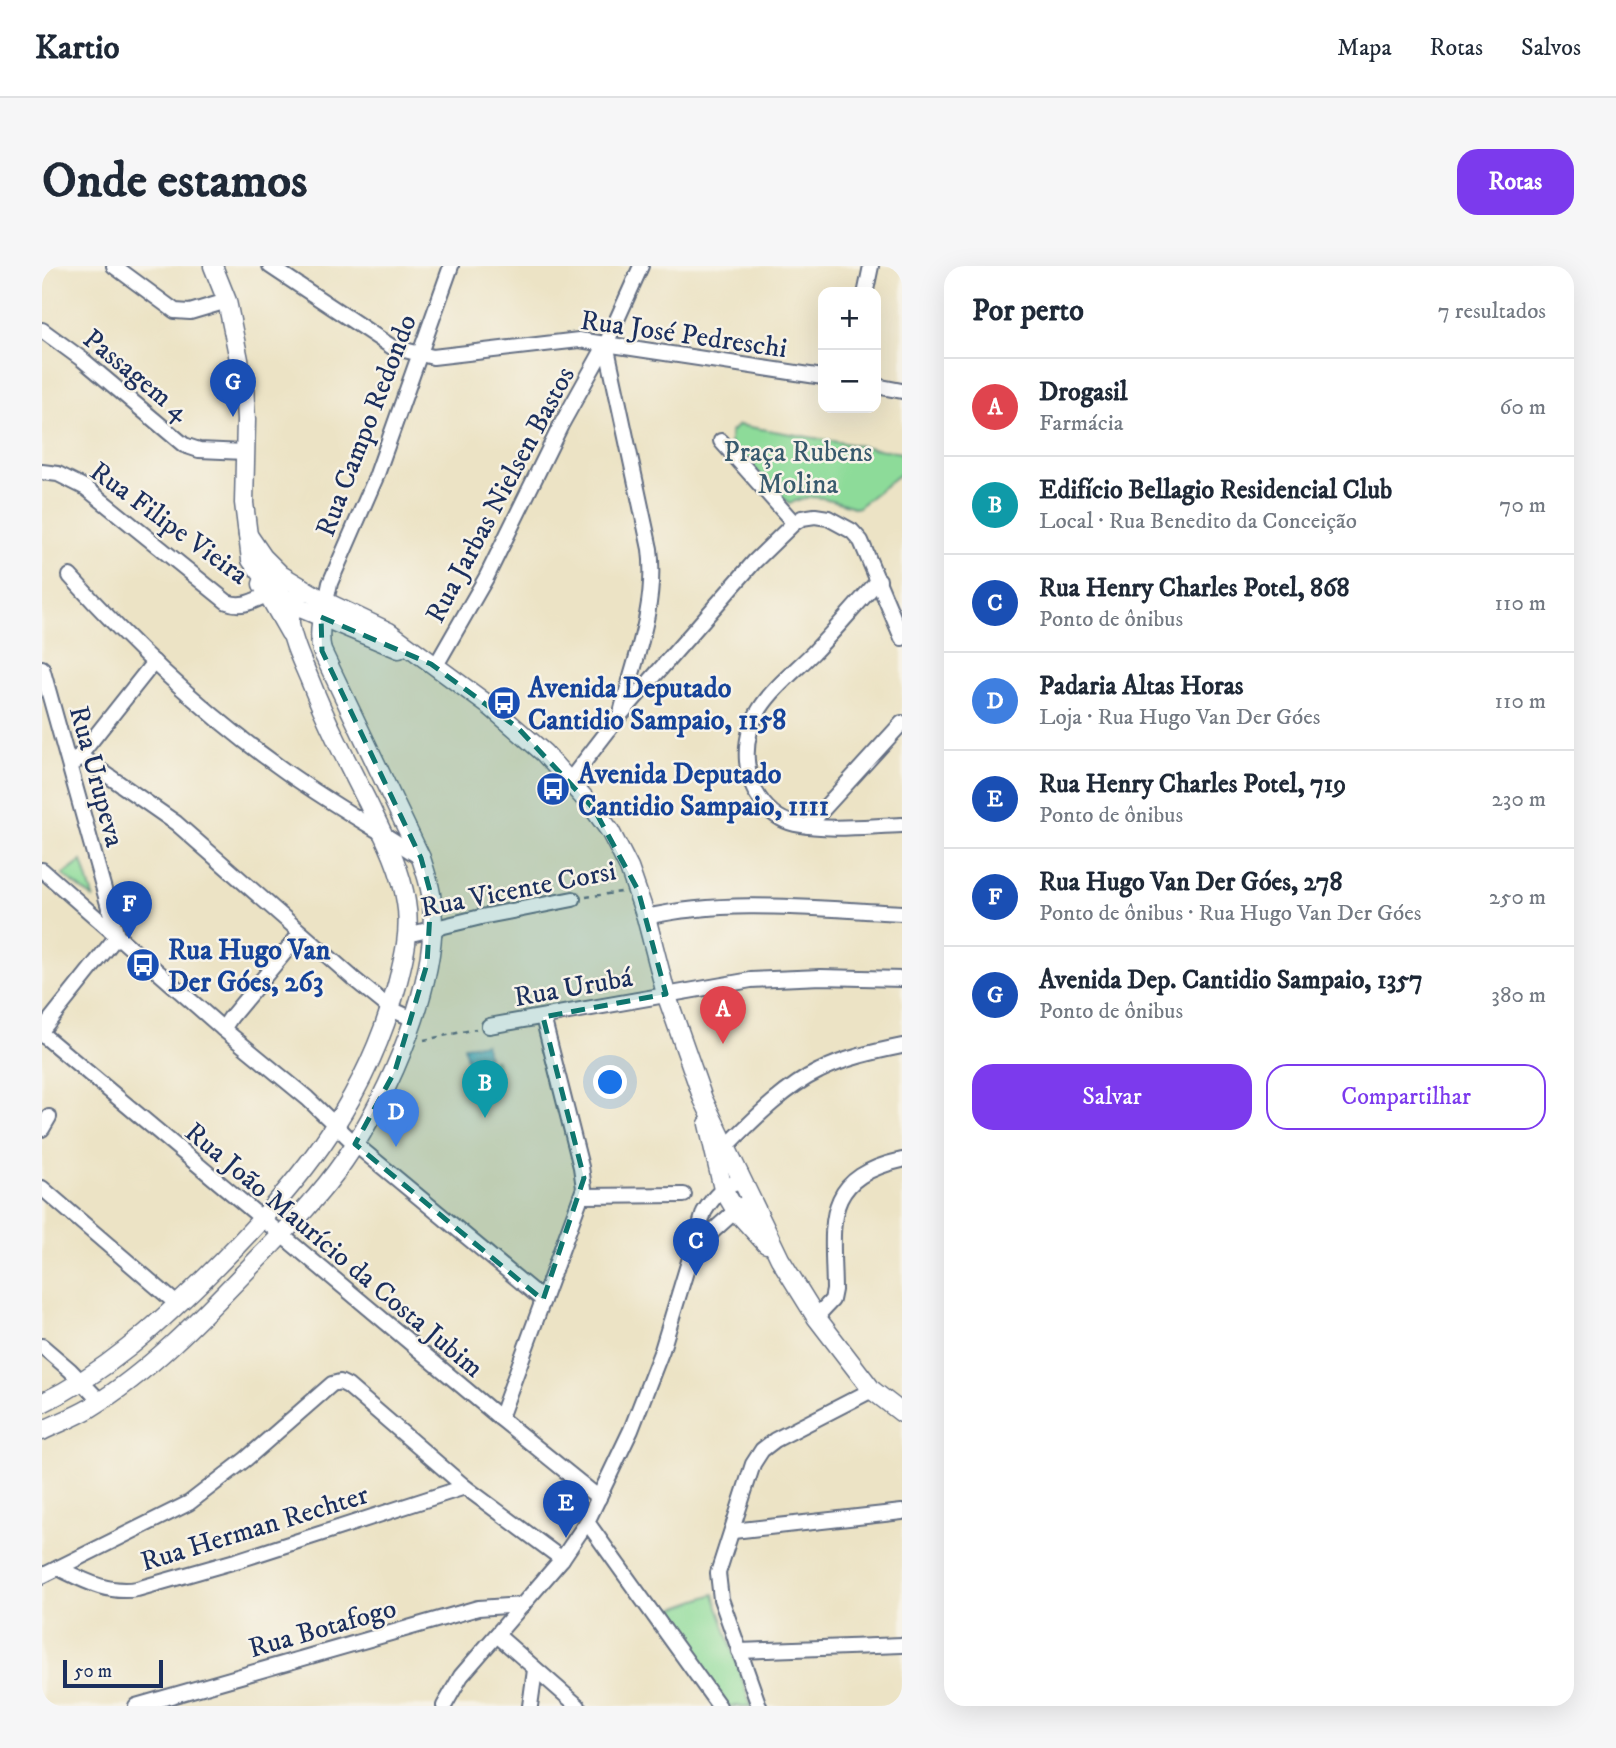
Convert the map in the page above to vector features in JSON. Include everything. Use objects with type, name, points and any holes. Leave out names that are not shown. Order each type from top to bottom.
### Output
[{"type":"main road","points":[[42,1403],[82,1382],[134,1345],[178,1305],[262,1219],[322,1147],[373,1058],[391,1009],[405,957],[406,901],[382,832],[317,698],[293,639],[267,595],[251,560],[244,503],[244,384],[227,301],[212,266]]},
{"type":"main road","points":[[248,535],[298,597]]},
{"type":"main road","points":[[251,560],[272,587],[323,610],[345,609],[389,632],[518,728],[570,779],[610,831],[622,851],[638,890],[666,994],[703,1099],[780,1259],[816,1317],[872,1391],[902,1413]]},
{"type":"main road","points":[[293,639],[290,622],[298,597]]},
{"type":"main road","points":[[42,1431],[89,1408],[145,1368],[281,1235],[323,1188],[355,1144],[395,1070],[407,1041],[427,964],[432,928],[431,895],[421,858],[323,651],[320,642],[323,610]]},
{"type":"main road","points":[[703,1099],[723,1189],[736,1211],[780,1259]]},
{"type":"street","points":[[114,266],[175,311],[183,313],[227,301]]},
{"type":"street","name":"Rua José Pedreschi","points":[[270,266],[393,347],[433,357],[579,340],[818,376]]},
{"type":"street","name":"Rua Campo Redondo","points":[[323,610],[330,583],[376,477],[452,266]]},
{"type":"street","name":"Rua Jarbas Nielsen Bastos","points":[[433,665],[486,578],[561,425],[606,344],[641,266]]},
{"type":"street","points":[[867,287],[871,266]]},
{"type":"street","name":"Passagem 4","points":[[42,330],[83,360],[184,445],[199,450],[245,452]]},
{"type":"street","points":[[606,344],[653,574],[651,599],[621,714]]},
{"type":"street","points":[[881,387],[902,391]]},
{"type":"street","points":[[721,441],[794,523]]},
{"type":"street","name":"Rua Filipe Vieira","points":[[42,472],[58,474],[86,488],[227,602],[244,604],[267,595]]},
{"type":"street","points":[[570,779],[621,714],[754,562],[802,518],[828,518],[852,531],[869,555],[902,638]]},
{"type":"street","points":[[70,576],[107,618],[154,663],[280,767],[421,858]]},
{"type":"street","points":[[878,580],[768,697],[753,718],[747,735],[747,770],[760,799],[779,818],[808,826],[902,825]]},
{"type":"street","points":[[70,768],[154,663]]},
{"type":"street","name":"Rua Urupeva","points":[[42,668],[117,936]]},
{"type":"street","points":[[808,826],[902,723]]},
{"type":"street","points":[[80,756],[176,823],[300,934],[391,1009],[413,1019]]},
{"type":"street","points":[[42,870],[223,1029],[279,1074],[355,1144],[543,1300]]},
{"type":"street","name":"Rua Vicente Corsi","points":[[407,935],[573,899]]},
{"type":"street","points":[[646,917],[701,907],[732,906],[902,913]]},
{"type":"street","points":[[223,1029],[300,934]]},
{"type":"street","points":[[42,1032],[117,936]]},
{"type":"street","name":"Rua Urubá","points":[[489,1027],[666,994],[781,978],[902,979]]},
{"type":"street","points":[[500,1418],[582,1196],[584,1178],[542,1017]]},
{"type":"street","name":"Rua João Maurício da Costa Jubim","points":[[42,1032],[500,1418],[600,1498]]},
{"type":"street","points":[[726,1147],[780,1098],[816,1072],[867,1054],[902,1046]]},
{"type":"street","points":[[816,1317],[832,1300],[832,1228],[844,1192],[857,1177],[877,1165],[902,1160]]},
{"type":"street","points":[[444,1706],[461,1676],[562,1559],[587,1522],[631,1430],[662,1350],[689,1261],[704,1212],[712,1199],[723,1189],[745,1186],[736,1211],[713,1231],[689,1261]]},
{"type":"street","points":[[42,1188],[178,1305]]},
{"type":"street","points":[[582,1196],[684,1195]]},
{"type":"street","points":[[42,1346],[100,1401]]},
{"type":"street","points":[[42,1576],[189,1503],[246,1459],[335,1382],[348,1386],[465,1486],[562,1559]]},
{"type":"street","points":[[759,1706],[720,1599],[718,1573],[753,1464],[762,1450],[775,1440],[872,1391]]},
{"type":"street","name":"Rua Herman Rechter","points":[[58,1568],[92,1584],[123,1591],[239,1560],[465,1486]]},
{"type":"street","points":[[733,1531],[902,1512]]},
{"type":"street","points":[[587,1522],[719,1706]]},
{"type":"street","name":"Rua Botafogo","points":[[136,1706],[478,1608],[523,1605]]},
{"type":"street","points":[[497,1635],[578,1706]]},
{"type":"street","points":[[739,1651],[902,1645]]},
{"type":"street","points":[[530,1706],[535,1670]]},
{"type":"path","name":"Rua Vicente Corsi","points":[[573,899],[638,890]]},
{"type":"path","points":[[407,1041],[489,1027]]},
{"type":"highlighted area","points":[[321,617],[431,664],[518,728],[594,809],[638,890],[666,994],[543,1017],[584,1178],[543,1300],[355,1144],[395,1071],[427,964],[431,895],[421,858],[322,651]]},
{"type":"green space","name":"Praça Rubens Molina","points":[[738,425],[902,453],[902,472],[857,508],[815,497],[790,504],[730,445],[730,433]]},
{"type":"green space","points":[[82,861],[93,897],[94,899],[63,875]]},
{"type":"green space","points":[[496,1060],[498,1076],[470,1080],[468,1064]]},
{"type":"green space","points":[[714,1594],[751,1706],[728,1706],[660,1613]]},
{"type":"water","points":[[485,1043],[488,1058],[467,1061],[464,1046]]},
{"type":"place","name":"Avenida Dep. Cantidio Sampaio, 1357","points":[[233,417]]},
{"type":"place","name":"Avenida Deputado Cantidio Sampaio, 1158","points":[[504,703]]},
{"type":"place","name":"Avenida Deputado Cantidio Sampaio, 1111","points":[[553,789]]},
{"type":"place","name":"Rua Hugo Van Der Góes, 278","points":[[129,939]]},
{"type":"place","name":"Rua Hugo Van Der Góes, 263","points":[[143,965]]},
{"type":"place","name":"Drogasil","points":[[723,1044]]},
{"type":"place","name":"Edifício Bellagio Residencial Club","points":[[485,1118]]},
{"type":"place","name":"Padaria Altas Horas","points":[[396,1147]]},
{"type":"place","name":"Rua Henry Charles Potel, 868","points":[[696,1276]]},
{"type":"place","name":"Rua Henry Charles Potel, 719","points":[[566,1538]]}]
